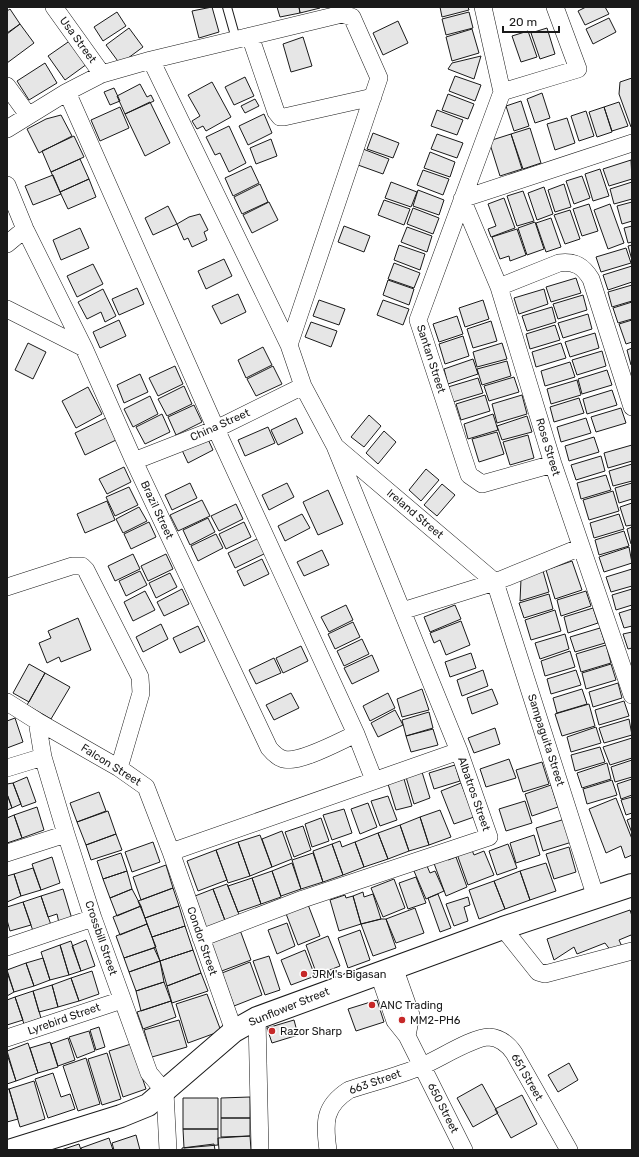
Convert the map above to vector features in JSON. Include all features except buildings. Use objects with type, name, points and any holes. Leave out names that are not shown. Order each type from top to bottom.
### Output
[{"type":"main road","name":"Sunflower Street","points":[[12,1150],[120,1116],[148,1105],[165,1092],[234,1031],[257,1018],[503,928],[632,885]]},
{"type":"street","name":"Usa Street","points":[[54,7],[102,74]]},
{"type":"street","points":[[483,7],[502,92],[578,69],[555,7]]},
{"type":"street","points":[[7,129],[67,92],[102,74],[151,60],[342,14],[352,17],[379,78],[289,345]]},
{"type":"street","points":[[243,38],[276,112],[280,117],[373,97]]},
{"type":"street","points":[[151,60],[289,345],[303,386],[335,446],[459,751]]},
{"type":"street","points":[[7,86],[28,115]]},
{"type":"street","points":[[67,92],[216,429],[356,734],[374,780]]},
{"type":"street","name":"Santan Street","points":[[502,92],[418,320],[469,476],[482,484],[553,464]]},
{"type":"street","points":[[462,199],[632,143]]},
{"type":"street","name":"Brazil Street","points":[[7,185],[25,229],[84,348],[134,461],[269,748],[275,755],[284,759],[295,760],[356,734]]},
{"type":"street","name":"Rose Street","points":[[462,199],[499,287],[553,464],[632,695]]},
{"type":"street","points":[[7,244],[25,229]]},
{"type":"street","points":[[499,287],[559,263],[569,262],[579,265],[586,271],[591,279],[632,407]]},
{"type":"street","points":[[7,309],[84,348]]},
{"type":"street","name":"China Street","points":[[134,461],[216,429],[303,386]]},
{"type":"street","name":"Ireland Street","points":[[335,446],[495,582]]},
{"type":"street","points":[[402,611],[495,582],[581,547]]},
{"type":"street","points":[[7,587],[78,565],[86,570],[140,677],[141,693],[119,768]]},
{"type":"street","name":"Sampaguita Street","points":[[495,582],[596,898]]},
{"type":"street","name":"Falcon Street","points":[[7,702],[36,721],[119,768],[146,787],[171,852]]},
{"type":"street","name":"Crossbill Street","points":[[36,721],[43,757],[93,918],[149,1073],[165,1092]]},
{"type":"street","name":"Albatros Street","points":[[171,852],[459,751],[489,837],[302,899],[201,938]]},
{"type":"street","points":[[7,768],[43,757]]},
{"type":"street","points":[[7,853],[66,834]]},
{"type":"street","name":"Condor Street","points":[[171,852],[234,1031]]},
{"type":"street","points":[[7,948],[93,918]]},
{"type":"street","points":[[503,928],[538,972],[545,974],[632,952]]},
{"type":"street","name":"650 Street","points":[[386,970],[395,1021],[407,1036],[464,1150]]},
{"type":"street","name":"Lyrebird Street","points":[[7,1038],[122,1000]]},
{"type":"street","points":[[257,1018],[260,1150]]},
{"type":"street","name":"651 Street","points":[[422,1066],[478,1039],[489,1037],[499,1039],[508,1044],[569,1150]]},
{"type":"street","name":"663 Street","points":[[328,1150],[325,1131],[326,1118],[331,1106],[339,1096],[349,1090],[422,1066]]},
{"type":"street","points":[[165,1092],[168,1150]]},
{"type":"lane","points":[[227,7],[243,38]]},
{"type":"place","name":"JRM's Bigasan","points":[[304,974]]},
{"type":"place","name":"ANC Trading","points":[[372,1005]]},
{"type":"place","name":"MM2-PH6","points":[[402,1020]]},
{"type":"place","name":"Razor Sharp","points":[[272,1031]]}]
